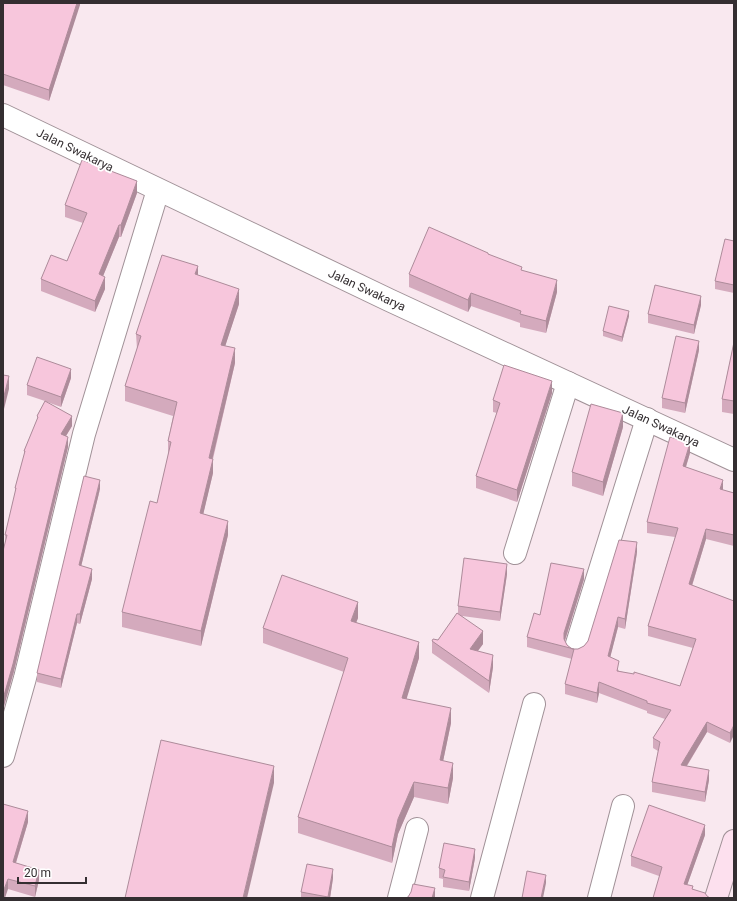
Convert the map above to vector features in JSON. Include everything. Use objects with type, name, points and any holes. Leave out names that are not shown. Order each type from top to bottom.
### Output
[{"type":"street","name":"Jalan Swakarya","points":[[3,115],[389,300],[734,460]]},
{"type":"street","points":[[3,756],[25,678],[84,434],[158,190]]},
{"type":"street","points":[[515,553],[568,382]]},
{"type":"street","points":[[576,647],[647,419]]},
{"type":"street","points":[[482,898],[534,704]]},
{"type":"street","points":[[599,898],[622,806]]},
{"type":"street","points":[[399,898],[417,830]]},
{"type":"street","points":[[716,898],[734,841]]},
{"type":"building","points":[[3,3],[77,3],[49,90],[3,74]]},
{"type":"building","points":[[82,160],[137,181],[121,225],[119,225],[99,274],[105,277],[95,301],[41,279],[51,255],[67,261],[87,213],[65,205]]},
{"type":"building","points":[[429,227],[488,254],[522,267],[521,270],[557,280],[546,321],[520,314],[521,311],[471,293],[468,300],[409,274]]},
{"type":"building","points":[[725,239],[734,241],[734,285],[715,281]]},
{"type":"building","points":[[162,255],[198,266],[195,274],[239,289],[221,345],[235,348],[209,458],[213,459],[200,513],[228,521],[201,631],[122,612],[150,501],[157,503],[171,442],[168,441],[177,402],[125,386],[141,336],[136,334]]},
{"type":"building","points":[[655,285],[701,296],[694,325],[648,314]]},
{"type":"building","points":[[609,306],[629,311],[622,337],[603,331]]},
{"type":"building","points":[[676,336],[699,341],[685,403],[662,398]]},
{"type":"building","points":[[734,342],[734,401],[722,399]]},
{"type":"building","points":[[37,357],[71,369],[61,397],[27,385]]},
{"type":"building","points":[[504,365],[552,381],[517,490],[476,476],[500,403],[493,400]]},
{"type":"building","points":[[3,375],[9,376],[3,400]]},
{"type":"building","points":[[45,401],[72,416],[61,434],[68,437],[13,664],[3,699],[3,551],[7,535],[5,535],[24,451],[38,417],[37,416]]},
{"type":"building","points":[[591,404],[623,413],[603,482],[572,472]]},
{"type":"building","points":[[670,437],[690,443],[683,466],[723,480],[720,489],[734,493],[734,535],[706,529],[689,584],[734,601],[734,725],[730,733],[707,722],[681,765],[709,770],[705,792],[652,782],[660,742],[653,738],[671,710],[647,703],[647,701],[599,682],[597,693],[565,684],[574,649],[584,646],[588,641],[619,540],[637,542],[625,619],[618,617],[608,656],[619,661],[617,671],[634,674],[634,672],[680,686],[696,639],[648,626],[678,528],[647,522]]},
{"type":"building","points":[[84,476],[100,480],[79,565],[92,569],[80,614],[77,614],[61,679],[37,673]]},
{"type":"building","points":[[464,558],[507,564],[500,612],[458,606]]},
{"type":"building","points":[[551,563],[584,569],[564,633],[564,639],[567,645],[571,648],[527,637],[534,613],[540,615]]},
{"type":"building","points":[[282,575],[358,602],[351,621],[419,642],[402,698],[451,708],[440,760],[453,763],[448,788],[414,782],[398,819],[392,847],[298,817],[348,658],[263,628]]},
{"type":"building","points":[[457,613],[483,631],[470,649],[493,655],[489,681],[432,641],[433,639],[438,640]]},
{"type":"building","points":[[161,740],[274,766],[243,898],[125,898]]},
{"type":"building","points":[[3,804],[28,811],[13,862],[39,870],[35,886],[8,879],[3,892]]},
{"type":"building","points":[[649,805],[705,825],[684,884],[693,886],[692,889],[705,893],[710,898],[653,898],[662,867],[631,856]]},
{"type":"building","points":[[444,843],[475,849],[469,882],[443,877],[445,870],[439,868]]},
{"type":"building","points":[[307,864],[333,869],[328,897],[301,892]]},
{"type":"building","points":[[527,871],[546,875],[541,898],[522,898]]},
{"type":"building","points":[[413,884],[435,888],[432,898],[406,898],[411,892]]}]
